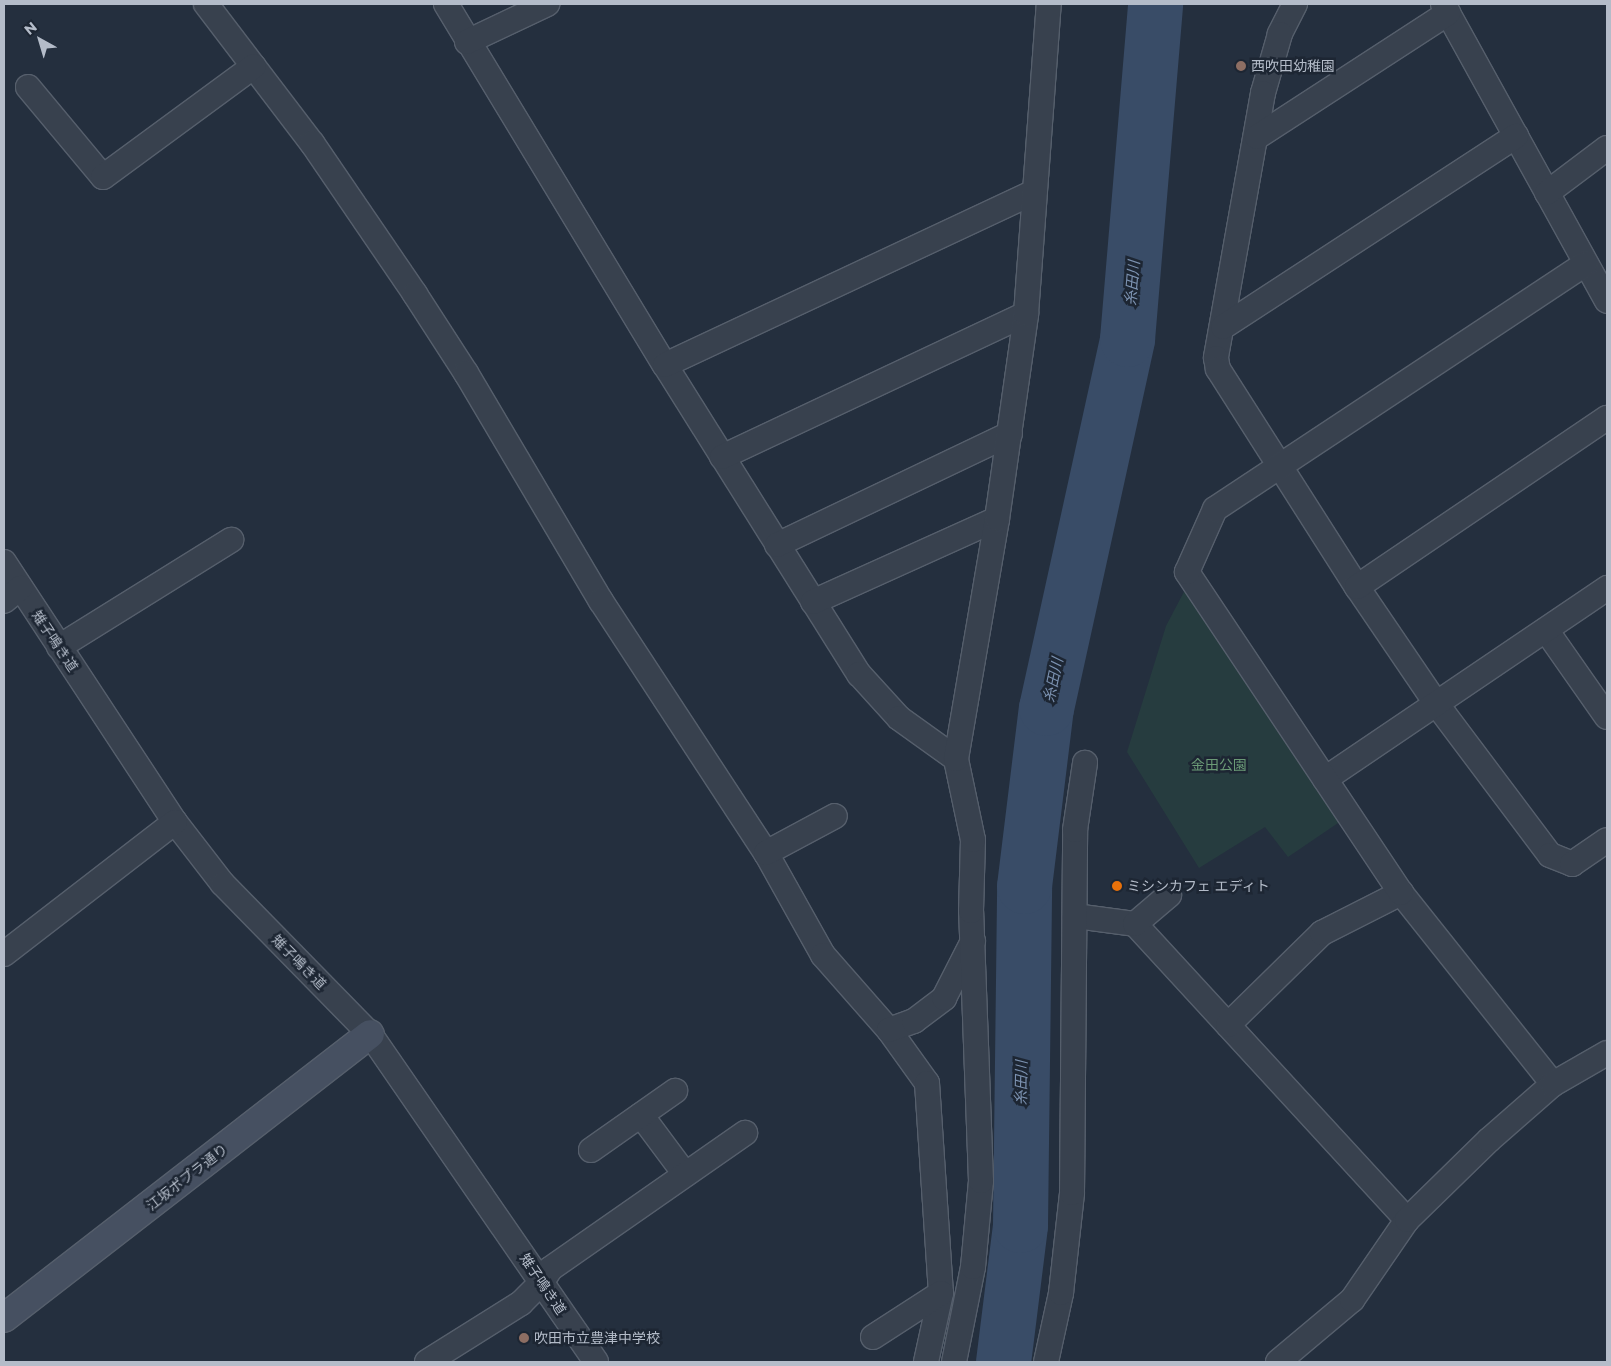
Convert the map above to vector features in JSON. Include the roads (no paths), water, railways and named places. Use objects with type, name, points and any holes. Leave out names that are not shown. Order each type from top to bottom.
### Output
[{"type":"street","points":[[206,4],[312,143],[415,294],[466,373],[601,602],[766,853],[823,955],[889,1030],[927,1083],[941,1293],[926,1362]]},
{"type":"street","points":[[446,4],[467,42],[722,457],[859,674],[893,711],[956,759]]},
{"type":"street","points":[[467,42],[547,4]]},
{"type":"street","points":[[954,1362],[973,1266],[981,1181],[974,941],[974,840],[956,759],[997,519],[1026,314],[1049,4]]},
{"type":"street","points":[[1295,4],[1280,34],[1268,76],[1216,358],[1218,369],[1357,587],[1438,706],[1550,855],[1572,864],[1607,840]]},
{"type":"street","points":[[1257,137],[1445,8],[1607,301]]},
{"type":"street","points":[[28,87],[103,177],[254,66]]},
{"type":"street","points":[[1223,327],[1516,136]]},
{"type":"street","points":[[1547,193],[1607,148]]},
{"type":"street","points":[[665,364],[1034,192]]},
{"type":"street","points":[[1553,1084],[1401,893],[1187,572],[1215,509],[1585,264]]},
{"type":"street","points":[[722,457],[1026,314]]},
{"type":"street","points":[[1357,587],[1607,418]]},
{"type":"street","points":[[777,545],[1010,434]]},
{"type":"street","points":[[813,602],[997,519]]},
{"type":"street","points":[[59,647],[231,540]]},
{"type":"street","name":"雉子鳴き道","points":[[4,562],[12,595],[59,647],[175,822],[223,884],[370,1034],[596,1362]]},
{"type":"street","points":[[1325,780],[1438,706],[1607,588]]},
{"type":"street","points":[[1546,630],[1607,717]]},
{"type":"street","points":[[1046,1362],[1060,1293],[1072,1193],[1075,830],[1085,763]]},
{"type":"street","points":[[766,853],[835,816]]},
{"type":"street","points":[[4,954],[175,822]]},
{"type":"street","points":[[1228,1025],[1322,933],[1401,893]]},
{"type":"street","points":[[1135,924],[1169,895]]},
{"type":"street","points":[[1075,916],[1135,924],[1407,1220]]},
{"type":"street","points":[[889,1030],[914,1021],[944,998],[974,941]]},
{"type":"street","name":"江坂ポプラ通り","points":[[4,1318],[370,1034]]},
{"type":"street","points":[[1278,1362],[1352,1300],[1407,1220],[1489,1140],[1553,1084],[1607,1053]]},
{"type":"street","points":[[591,1150],[675,1091]]},
{"type":"street","points":[[641,1115],[685,1174]]},
{"type":"street","points":[[427,1362],[521,1303],[542,1282],[550,1269],[745,1133]]},
{"type":"street","points":[[873,1337],[941,1293]]},
{"type":"waterway","name":"糸田川","points":[[1003,1362],[1020,1225],[1024,886],[1046,708],[1127,339],[1155,4]]},
{"type":"place","name":"西吹田幼稚園","points":[[1241,66]]},
{"type":"place","name":"ミシンカフェ エディト","points":[[1117,886]]},
{"type":"place","name":"吹田市立豊津中学校","points":[[524,1338]]},
{"type":"park label","name":"金田公園","points":[[1219,765]]}]
